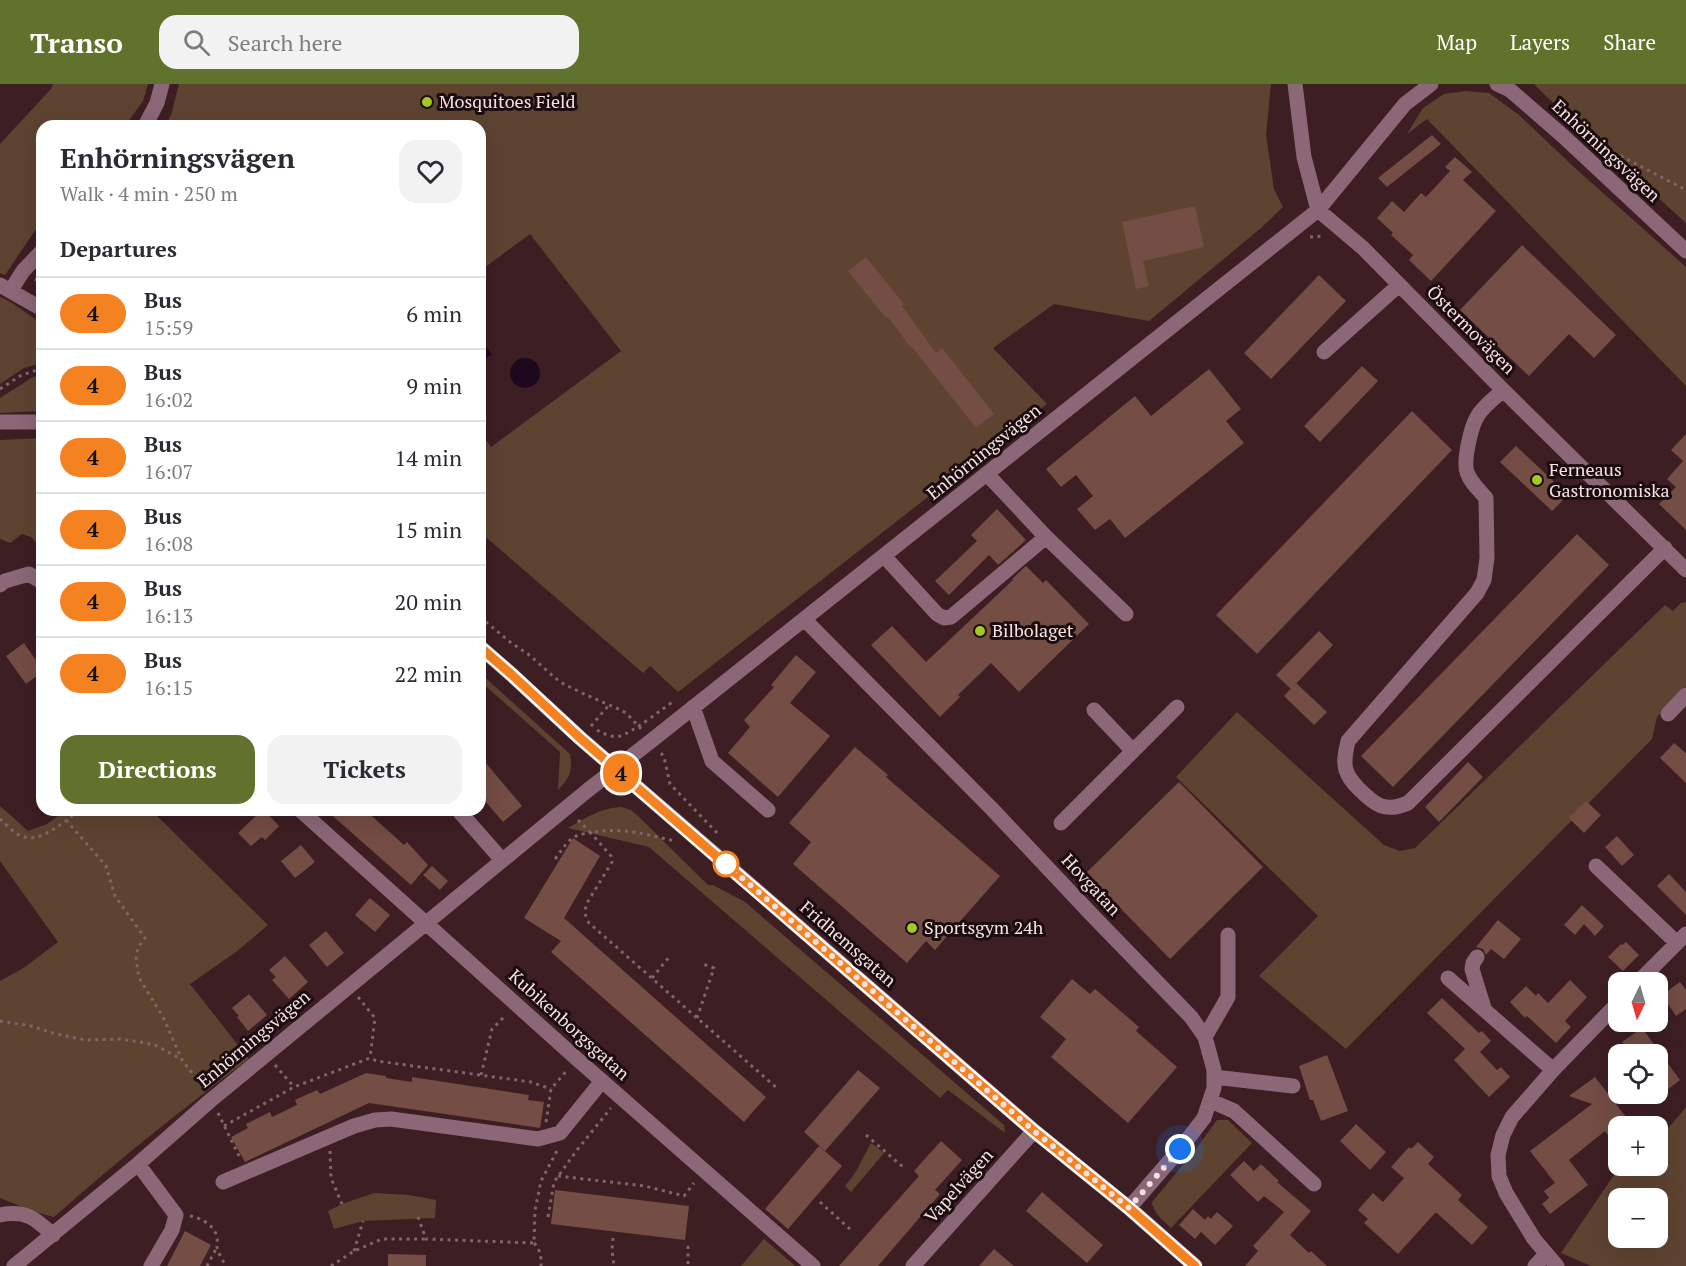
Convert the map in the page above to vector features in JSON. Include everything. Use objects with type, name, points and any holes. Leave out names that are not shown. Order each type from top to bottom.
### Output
[{"type":"street","points":[[148,120],[157,104],[162,84]]},
{"type":"street","points":[[1295,84],[1304,157],[1318,210]]},
{"type":"street","name":"Enhörningsvägen","points":[[14,1266],[502,860],[1318,210],[1405,104],[1431,84]]},
{"type":"street","name":"Enhörningsvägen","points":[[1497,84],[1510,90],[1563,136],[1686,251]]},
{"type":"street","name":"Östermovägen","points":[[1318,210],[1363,248],[1686,570]]},
{"type":"street","points":[[36,257],[5,288],[36,306]]},
{"type":"street","points":[[1324,352],[1399,285]]},
{"type":"street","points":[[1503,390],[1477,416],[1467,456],[1466,470],[1472,482],[1486,498],[1487,558],[1484,580],[1477,594],[1348,741],[1344,762],[1346,772],[1352,782],[1371,801],[1389,808],[1399,807],[1408,802],[1665,548]]},
{"type":"street","points":[[0,422],[36,422]]},
{"type":"street","points":[[987,474],[1046,537],[1126,614]]},
{"type":"street","points":[[884,556],[937,614],[944,618],[951,616],[1046,537]]},
{"type":"street","points":[[0,585],[5,581],[29,574],[36,578]]},
{"type":"street","name":"Hovgatan","points":[[804,619],[992,809],[1191,1017],[1205,1037],[1211,1055],[1214,1077],[1211,1101],[1203,1118],[1180,1149],[1129,1208]]},
{"type":"street","name":"Fridhemsgatan","points":[[486,652],[616,769],[1034,1131],[1129,1208],[1195,1266]]},
{"type":"street","points":[[1668,714],[1686,695]]},
{"type":"street","points":[[693,707],[712,761],[768,810]]},
{"type":"street","points":[[1061,823],[1177,707]]},
{"type":"street","points":[[1094,710],[1133,751]]},
{"type":"street","name":"Kubikenborgsgatan","points":[[307,816],[602,1081],[813,1266]]},
{"type":"street","points":[[463,816],[502,860]]},
{"type":"street","points":[[1596,866],[1681,938],[1648,972]]},
{"type":"street","points":[[1205,1037],[1228,997],[1228,935]]},
{"type":"street","points":[[1477,957],[1472,969],[1484,1008]]},
{"type":"street","points":[[1448,978],[1553,1070]]},
{"type":"street","points":[[1557,1266],[1534,1239],[1506,1193],[1499,1176],[1498,1155],[1503,1135],[1512,1117],[1553,1070],[1608,1013]]},
{"type":"street","points":[[1214,1077],[1293,1086]]},
{"type":"street","points":[[223,1182],[354,1126],[375,1120],[391,1119],[538,1138],[560,1133],[602,1081]]},
{"type":"street","points":[[1211,1101],[1234,1111],[1314,1184]]},
{"type":"street","name":"Vapelvägen","points":[[912,1266],[1034,1131]]},
{"type":"street","points":[[138,1164],[176,1215],[172,1230],[151,1266]]},
{"type":"street","points":[[0,1215],[26,1214],[38,1221],[53,1235]]},
{"type":"street","points":[[1535,1266],[1546,1254]]},
{"type":"path","points":[[1587,138],[1686,190]]},
{"type":"path","points":[[1296,228],[1304,237],[1328,237]]},
{"type":"path","points":[[0,389],[20,376],[36,370]]},
{"type":"path","points":[[486,622],[560,681],[623,711],[664,757],[670,784],[720,836]]},
{"type":"path","points":[[609,705],[591,726],[597,731],[604,735],[621,736],[638,726]]},
{"type":"path","points":[[0,819],[22,837],[32,837],[44,834],[72,816]]},
{"type":"path","points":[[66,820],[105,866],[115,896],[145,938],[138,948],[136,958],[139,978],[163,1017],[182,1060],[211,1100],[247,1172]]},
{"type":"path","points":[[578,820],[611,856],[612,862],[587,903],[585,917],[589,923],[778,1089]]},
{"type":"path","points":[[555,859],[572,837],[581,833],[604,830],[637,832],[680,842]]},
{"type":"path","points":[[652,978],[670,956]]},
{"type":"path","points":[[697,1018],[714,968],[703,964]]},
{"type":"path","points":[[358,996],[375,1018],[370,1058]]},
{"type":"path","points":[[481,1075],[492,1029],[509,1012]]},
{"type":"path","points":[[0,1021],[31,1026],[86,1040],[119,1039],[155,1045],[182,1060]]},
{"type":"path","points":[[224,1126],[294,1087],[370,1058],[377,1061],[531,1082],[551,1089]]},
{"type":"path","points":[[274,1064],[294,1087]]},
{"type":"path","points":[[544,1137],[551,1089],[571,1066]]},
{"type":"path","points":[[548,1216],[554,1182],[614,1104]]},
{"type":"path","points":[[534,1243],[535,1210],[541,1181],[560,1144],[560,1133]]},
{"type":"path","points":[[866,1135],[903,1167]]},
{"type":"path","points":[[328,1137],[331,1178],[342,1204]]},
{"type":"path","points":[[558,1176],[645,1186],[684,1197],[699,1177]]},
{"type":"path","points":[[820,1202],[851,1230]]},
{"type":"path","points":[[176,1215],[199,1218],[215,1233],[218,1239],[217,1247],[207,1266]]},
{"type":"path","points":[[418,1217],[426,1239]]},
{"type":"path","points":[[354,1251],[363,1221]]},
{"type":"path","points":[[331,1266],[354,1251],[382,1239],[426,1239],[534,1243],[542,1255],[541,1266]]},
{"type":"path","points":[[613,1239],[614,1266]]},
{"type":"path","points":[[688,1246],[688,1266]]},
{"type":"path","points":[[217,1247],[226,1266]]},
{"type":"shaded area","points":[[53,84],[148,84],[143,101],[129,120],[36,120],[36,230],[5,275],[0,273],[0,144],[51,89]]},
{"type":"shaded area","points":[[179,84],[1271,84],[1266,135],[1274,189],[1283,207],[1149,321],[1054,304],[993,348],[1047,404],[678,692],[650,666],[643,673],[486,537],[486,440],[491,447],[621,351],[530,234],[486,267],[486,120],[168,120]]},
{"type":"shaded area","points":[[1534,84],[1686,84],[1686,223],[1548,98]]},
{"type":"shaded area","points":[[1466,91],[1489,93],[1519,115],[1686,267],[1686,386],[1427,119],[1407,134],[1423,108],[1444,94]]},
{"type":"shaded area","points":[[0,297],[36,319],[36,365],[24,368],[0,384]]},
{"type":"shaded area","points":[[486,346],[492,354],[486,358]]},
{"type":"shaded area","points":[[525,358],[531,359],[539,367],[539,379],[531,387],[525,388],[519,387],[511,379],[510,373],[511,367],[519,359]]},
{"type":"shaded area","points":[[36,376],[36,411],[0,413],[0,398]]},
{"type":"shaded area","points":[[36,438],[36,542],[31,537],[22,534],[10,543],[0,539],[0,440]]},
{"type":"shaded area","points":[[1686,602],[1686,686],[1657,717],[1652,739],[1346,1049],[1259,976],[1318,916],[1176,777],[1237,712],[1384,845],[1400,851],[1415,848],[1665,605],[1673,611],[1681,603]]},
{"type":"shaded area","points":[[486,678],[570,754],[570,774],[558,790],[560,752],[486,686]]},
{"type":"shaded area","points":[[0,806],[28,831],[47,824],[58,816],[157,816],[268,925],[236,952],[190,984],[249,1059],[150,1136],[54,1217],[0,1198],[0,981],[25,967],[58,942],[0,861]]},
{"type":"shaded area","points":[[621,807],[631,810],[638,816],[708,885],[713,885],[745,902],[1004,1125],[1005,1133],[948,1090],[940,1098],[649,847],[568,828],[600,811]]},
{"type":"shaded area","points":[[1686,1107],[1686,1266],[1591,1266],[1561,1253],[1613,1176],[1668,1176],[1668,1129]]},
{"type":"shaded area","points":[[1217,1120],[1228,1120],[1252,1143],[1171,1228],[1156,1213],[1152,1202]]},
{"type":"shaded area","points":[[871,1143],[884,1153],[851,1192],[845,1186],[855,1173]]},
{"type":"shaded area","points":[[374,1193],[409,1195],[436,1200],[435,1218],[363,1221],[334,1229],[328,1211]]},
{"type":"shaded area","points":[[764,1239],[795,1266],[741,1266]]},
{"type":"building","points":[[1432,135],[1441,144],[1387,187],[1378,178]]},
{"type":"building","points":[[1455,157],[1472,172],[1463,180],[1496,211],[1431,281],[1409,260],[1413,255],[1391,235],[1393,233],[1377,218],[1392,201],[1404,212],[1421,193],[1426,197],[1450,171],[1445,167]]},
{"type":"building","points":[[1195,206],[1204,247],[1143,261],[1149,286],[1136,289],[1122,222]]},
{"type":"building","points":[[1522,245],[1616,335],[1594,358],[1569,334],[1529,376],[1460,310]]},
{"type":"building","points":[[866,257],[904,304],[902,306],[936,353],[942,348],[994,414],[976,428],[888,317],[886,318],[848,271]]},
{"type":"building","points":[[1319,275],[1346,301],[1271,379],[1244,353]]},
{"type":"building","points":[[1362,366],[1378,381],[1320,442],[1304,426]]},
{"type":"building","points":[[1209,369],[1241,409],[1226,421],[1244,443],[1125,538],[1110,519],[1095,530],[1077,509],[1093,496],[1076,475],[1061,487],[1046,469],[1135,396],[1151,416]]},
{"type":"building","points":[[1412,411],[1452,450],[1257,654],[1216,615]]},
{"type":"building","points":[[1686,434],[1686,530],[1659,504],[1676,487],[1667,479],[1683,461],[1671,450]]},
{"type":"building","points":[[1516,446],[1568,495],[1552,511],[1500,462]]},
{"type":"building","points":[[997,509],[1026,540],[998,565],[989,555],[949,595],[935,581],[977,541],[971,535]]},
{"type":"building","points":[[1577,534],[1609,565],[1393,787],[1361,756]]},
{"type":"building","points":[[1026,566],[1043,583],[1046,580],[1089,624],[1019,692],[991,663],[958,695],[960,697],[940,717],[871,645],[892,626],[926,662]]},
{"type":"building","points":[[1319,631],[1333,645],[1291,689],[1276,675]]},
{"type":"building","points":[[24,643],[36,660],[36,676],[26,684],[6,656]]},
{"type":"building","points":[[796,655],[816,672],[790,703],[830,736],[778,797],[728,753],[750,727],[744,720],[774,687],[771,685]]},
{"type":"building","points":[[1296,683],[1327,712],[1314,725],[1284,696]]},
{"type":"building","points":[[1674,743],[1686,753],[1686,783],[1660,758]]},
{"type":"building","points":[[855,747],[888,775],[886,777],[1000,876],[935,950],[926,941],[907,963],[793,864],[811,842],[789,823]]},
{"type":"building","points":[[1468,762],[1483,777],[1439,822],[1425,807]]},
{"type":"building","points":[[486,763],[522,806],[503,822],[486,802]]},
{"type":"building","points":[[1179,782],[1263,867],[1170,959],[1086,873]]},
{"type":"building","points":[[1586,801],[1601,815],[1584,833],[1569,818]]},
{"type":"building","points":[[256,816],[270,816],[279,826],[265,840],[262,837],[251,846],[238,833]]},
{"type":"building","points":[[333,816],[372,816],[404,845],[407,842],[428,865],[411,885]]},
{"type":"building","points":[[1617,836],[1634,855],[1622,866],[1605,847]]},
{"type":"building","points":[[573,838],[600,856],[564,918],[766,1097],[744,1122],[551,952],[561,941],[524,918]]},
{"type":"building","points":[[301,845],[315,862],[295,878],[281,861]]},
{"type":"building","points":[[432,866],[448,881],[440,890],[423,875]]},
{"type":"building","points":[[1669,874],[1686,892],[1686,915],[1657,886]]},
{"type":"building","points":[[370,898],[390,915],[375,932],[355,915]]},
{"type":"building","points":[[1582,905],[1604,926],[1595,936],[1584,924],[1575,935],[1564,925]]},
{"type":"building","points":[[1498,920],[1521,939],[1504,959],[1491,949],[1486,955],[1483,949],[1476,947]]},
{"type":"building","points":[[326,931],[344,953],[327,967],[309,945]]},
{"type":"building","points":[[1626,942],[1639,955],[1623,971],[1608,957]]},
{"type":"building","points":[[285,956],[308,982],[289,999],[272,980],[276,977],[269,970]]},
{"type":"building","points":[[1072,979],[1090,994],[1095,989],[1139,1027],[1136,1031],[1177,1067],[1128,1123],[1051,1057],[1066,1039],[1040,1017]]},
{"type":"building","points":[[1570,980],[1587,997],[1565,1021],[1571,1027],[1556,1043],[1527,1016],[1525,1018],[1510,1002],[1526,986],[1548,1003]]},
{"type":"building","points":[[1680,982],[1686,990],[1686,1009],[1676,1016],[1668,1004],[1668,991]]},
{"type":"building","points":[[249,994],[267,1015],[248,1031],[232,1008]]},
{"type":"building","points":[[1442,998],[1479,1033],[1482,1031],[1491,1041],[1480,1052],[1497,1070],[1501,1067],[1510,1077],[1489,1097],[1454,1060],[1465,1049],[1427,1013]]},
{"type":"building","points":[[1636,1032],[1645,1032],[1654,1044],[1624,1044],[1622,1042]]},
{"type":"building","points":[[1327,1055],[1348,1111],[1321,1121],[1313,1100],[1310,1100],[1299,1066]]},
{"type":"building","points":[[1668,1064],[1680,1080],[1668,1089]]},
{"type":"building","points":[[858,1070],[880,1088],[825,1151],[804,1132]]},
{"type":"building","points":[[366,1073],[412,1082],[412,1077],[529,1095],[528,1100],[544,1102],[540,1128],[369,1103],[245,1162],[231,1137],[248,1128],[246,1124],[270,1112],[272,1117],[297,1105],[295,1100],[317,1090],[320,1094]]},
{"type":"building","points":[[1595,1077],[1608,1094],[1608,1104],[1616,1104],[1625,1116],[1608,1116],[1608,1135],[1605,1131],[1569,1160],[1588,1185],[1550,1214],[1542,1204],[1549,1198],[1544,1191],[1555,1183],[1530,1151],[1592,1104],[1569,1096]]},
{"type":"building","points":[[1356,1124],[1386,1152],[1370,1170],[1340,1141]]},
{"type":"building","points":[[941,1141],[962,1160],[935,1190],[940,1194],[878,1266],[839,1266],[919,1176],[914,1171]]},
{"type":"building","points":[[1418,1142],[1434,1157],[1428,1164],[1462,1195],[1458,1200],[1488,1227],[1472,1245],[1437,1213],[1398,1254],[1364,1223],[1368,1219],[1358,1210],[1373,1193],[1383,1202],[1404,1178],[1391,1167],[1409,1147],[1411,1149]]},
{"type":"building","points":[[819,1146],[842,1166],[788,1229],[765,1209]]},
{"type":"building","points":[[1244,1161],[1254,1171],[1261,1164],[1279,1181],[1277,1182],[1311,1211],[1290,1235],[1327,1266],[1245,1266],[1258,1251],[1253,1246],[1284,1212],[1264,1196],[1258,1202],[1230,1175]]},
{"type":"building","points":[[555,1190],[689,1206],[685,1240],[551,1224]]},
{"type":"building","points":[[1042,1192],[1103,1245],[1087,1263],[1026,1211]]},
{"type":"building","points":[[1193,1209],[1205,1220],[1208,1216],[1211,1219],[1217,1212],[1233,1226],[1215,1245],[1201,1232],[1195,1239],[1179,1225]]},
{"type":"building","points":[[185,1231],[211,1245],[200,1266],[167,1266]]},
{"type":"building","points":[[994,1249],[1014,1266],[979,1266]]},
{"type":"building","points":[[388,1254],[426,1255],[426,1266],[388,1266]]},
{"type":"bus line","name":"4","points":[[486,652],[580,738],[744,880],[1034,1131],[1129,1208],[1195,1266]]},
{"type":"place","name":"Mosquitoes Field","points":[[427,102]]},
{"type":"place","name":"Ferneaus Gastronomiska","points":[[1537,480]]},
{"type":"place","name":"Bilbolaget","points":[[980,631]]},
{"type":"place","name":"Sportsgym 24h","points":[[912,928]]},
{"type":"route","points":[[726,864],[1034,1131],[1129,1208],[1180,1149]]}]
